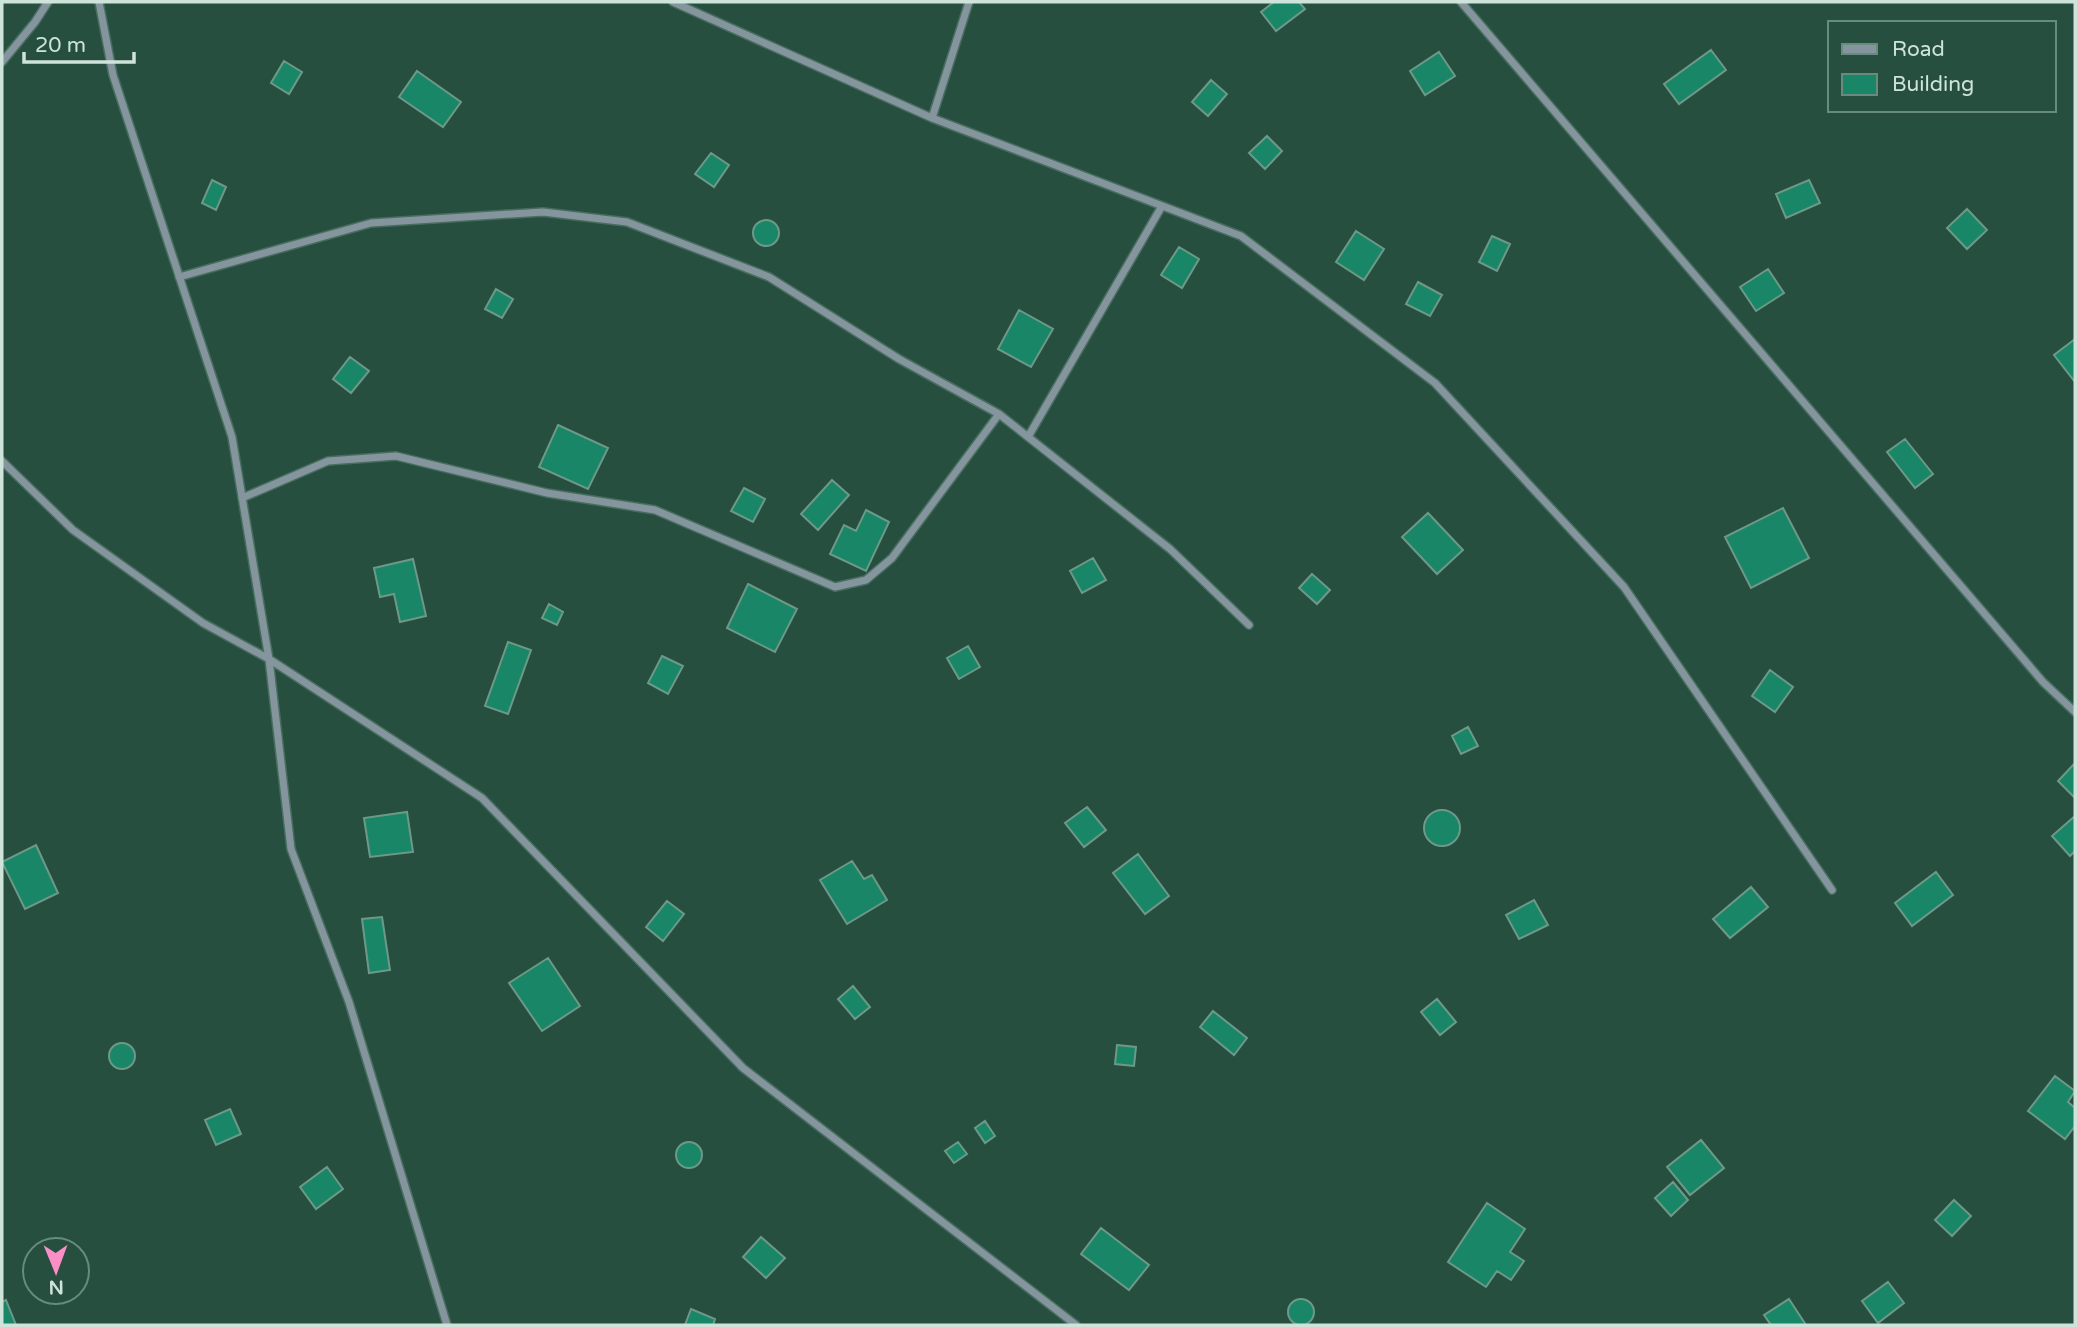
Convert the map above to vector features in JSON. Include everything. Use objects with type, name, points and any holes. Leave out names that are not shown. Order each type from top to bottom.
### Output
[{"type":"street","points":[[2,62],[48,2]]},
{"type":"street","points":[[99,2],[113,75],[232,437],[269,659],[291,849],[349,1002],[447,1325]]},
{"type":"street","points":[[673,2],[932,118],[1241,236],[1434,383],[1624,587],[1832,890]]},
{"type":"street","points":[[932,118],[969,2]]},
{"type":"street","points":[[1461,2],[2043,682],[2075,712]]},
{"type":"street","points":[[1028,437],[1162,206]]},
{"type":"street","points":[[179,277],[371,223],[542,212],[627,222],[769,277],[899,359],[999,414],[1170,549],[1249,625]]},
{"type":"street","points":[[242,498],[328,461],[396,456],[547,493],[655,510],[835,587],[866,580],[892,558],[999,414]]},
{"type":"street","points":[[2,461],[73,530],[202,623],[269,659],[482,798],[743,1068],[1076,1325]]},
{"type":"building","points":[[1274,2],[1299,2],[1305,9],[1276,31],[1261,12]]},
{"type":"building","points":[[1711,50],[1726,70],[1679,104],[1664,84]]},
{"type":"building","points":[[1439,52],[1455,76],[1425,95],[1410,71]]},
{"type":"building","points":[[284,61],[302,72],[289,94],[271,83]]},
{"type":"building","points":[[417,71],[461,102],[443,127],[399,97]]},
{"type":"building","points":[[1211,80],[1227,94],[1208,116],[1192,102]]},
{"type":"building","points":[[1267,136],[1282,151],[1265,169],[1249,153]]},
{"type":"building","points":[[711,153],[729,165],[714,187],[695,174]]},
{"type":"building","points":[[212,180],[226,187],[216,210],[202,203]]},
{"type":"building","points":[[1809,180],[1820,203],[1786,218],[1776,194]]},
{"type":"building","points":[[1967,209],[1987,230],[1967,249],[1947,228]]},
{"type":"building","points":[[766,220],[775,224],[779,233],[775,242],[766,246],[757,242],[753,233],[757,224]]},
{"type":"building","points":[[1356,231],[1384,249],[1364,280],[1336,262]]},
{"type":"building","points":[[1492,236],[1510,244],[1497,271],[1479,262]]},
{"type":"building","points":[[1179,247],[1199,259],[1182,288],[1161,275]]},
{"type":"building","points":[[1768,269],[1784,293],[1756,311],[1740,287]]},
{"type":"building","points":[[1418,282],[1442,295],[1430,316],[1406,304]]},
{"type":"building","points":[[496,289],[513,299],[502,318],[485,309]]},
{"type":"building","points":[[1019,310],[1053,329],[1031,367],[998,349]]},
{"type":"building","points":[[2075,339],[2075,382],[2054,355]]},
{"type":"building","points":[[350,357],[369,371],[351,393],[333,379]]},
{"type":"building","points":[[558,425],[608,448],[588,489],[539,467]]},
{"type":"building","points":[[1905,439],[1933,474],[1915,488],[1887,452]]},
{"type":"building","points":[[832,480],[849,495],[818,530],[801,514]]},
{"type":"building","points":[[744,488],[765,499],[753,522],[731,511]]},
{"type":"building","points":[[1783,508],[1809,558],[1751,588],[1725,537]]},
{"type":"building","points":[[866,510],[889,522],[866,571],[830,554],[844,525],[856,531]]},
{"type":"building","points":[[1428,513],[1463,550],[1437,574],[1402,537]]},
{"type":"building","points":[[1093,558],[1106,580],[1082,593],[1070,571]]},
{"type":"building","points":[[413,559],[426,616],[400,622],[394,594],[380,597],[374,568]]},
{"type":"building","points":[[1312,574],[1330,590],[1317,604],[1299,588]]},
{"type":"building","points":[[748,584],[797,609],[775,652],[727,628]]},
{"type":"building","points":[[549,604],[563,612],[557,625],[542,618]]},
{"type":"building","points":[[508,642],[531,650],[508,714],[485,706]]},
{"type":"building","points":[[968,646],[980,667],[959,679],[947,658]]},
{"type":"building","points":[[662,656],[683,666],[668,694],[648,683]]},
{"type":"building","points":[[1770,670],[1793,687],[1775,712],[1752,696]]},
{"type":"building","points":[[1468,727],[1478,746],[1461,754],[1452,736]]},
{"type":"building","points":[[2075,763],[2075,798],[2058,781]]},
{"type":"building","points":[[1087,807],[1106,830],[1084,847],[1065,823]]},
{"type":"building","points":[[1442,810],[1455,815],[1460,828],[1455,841],[1442,846],[1429,841],[1424,828],[1429,815]]},
{"type":"building","points":[[407,812],[413,852],[370,857],[364,818]]},
{"type":"building","points":[[2075,816],[2075,851],[2070,856],[2052,836]]},
{"type":"building","points":[[36,845],[58,893],[25,909],[2,862]]},
{"type":"building","points":[[1138,854],[1169,896],[1145,914],[1113,873]]},
{"type":"building","points":[[852,861],[864,879],[872,875],[887,900],[847,924],[820,880]]},
{"type":"building","points":[[1936,872],[1953,895],[1912,926],[1895,903]]},
{"type":"building","points":[[1751,887],[1768,907],[1730,938],[1713,919]]},
{"type":"building","points":[[1534,900],[1548,925],[1519,939],[1506,915]]},
{"type":"building","points":[[667,901],[684,914],[663,941],[646,927]]},
{"type":"building","points":[[382,917],[390,970],[369,973],[362,919]]},
{"type":"building","points":[[548,958],[580,1006],[542,1031],[509,983]]},
{"type":"building","points":[[853,986],[870,1007],[855,1019],[838,999]]},
{"type":"building","points":[[1437,999],[1456,1022],[1440,1035],[1421,1012]]},
{"type":"building","points":[[1213,1011],[1247,1038],[1234,1055],[1200,1027]]},
{"type":"building","points":[[122,1043],[131,1047],[135,1056],[131,1065],[122,1069],[113,1065],[109,1056],[113,1047]]},
{"type":"building","points":[[1117,1045],[1136,1047],[1134,1066],[1115,1064]]},
{"type":"building","points":[[2055,1076],[2075,1091],[2068,1102],[2075,1108],[2075,1126],[2065,1139],[2028,1111]]},
{"type":"building","points":[[230,1109],[241,1134],[216,1145],[205,1120]]},
{"type":"building","points":[[985,1121],[995,1136],[985,1143],[975,1128]]},
{"type":"building","points":[[1701,1140],[1724,1168],[1690,1195],[1667,1167]]},
{"type":"building","points":[[689,1142],[698,1146],[702,1155],[698,1164],[689,1168],[680,1164],[676,1155],[680,1146]]},
{"type":"building","points":[[958,1142],[967,1154],[954,1163],[945,1151]]},
{"type":"building","points":[[327,1167],[343,1189],[316,1209],[300,1187]]},
{"type":"building","points":[[1673,1182],[1688,1200],[1671,1216],[1655,1198]]},
{"type":"building","points":[[1954,1200],[1971,1216],[1952,1236],[1935,1220]]},
{"type":"building","points":[[1487,1203],[1525,1229],[1510,1252],[1524,1261],[1511,1280],[1497,1271],[1486,1287],[1448,1262]]},
{"type":"building","points":[[1101,1228],[1149,1265],[1129,1290],[1081,1254]]},
{"type":"building","points":[[761,1237],[785,1258],[766,1278],[743,1257]]},
{"type":"building","points":[[1888,1282],[1904,1303],[1878,1323],[1862,1301]]},
{"type":"building","points":[[1301,1299],[1310,1303],[1314,1312],[1310,1321],[1301,1325],[1292,1321],[1288,1312],[1292,1303]]},
{"type":"building","points":[[1789,1299],[1806,1325],[1771,1325],[1764,1315]]},
{"type":"building","points":[[6,1300],[16,1325],[2,1325],[2,1302]]},
{"type":"building","points":[[691,1309],[715,1319],[713,1325],[685,1325]]}]
